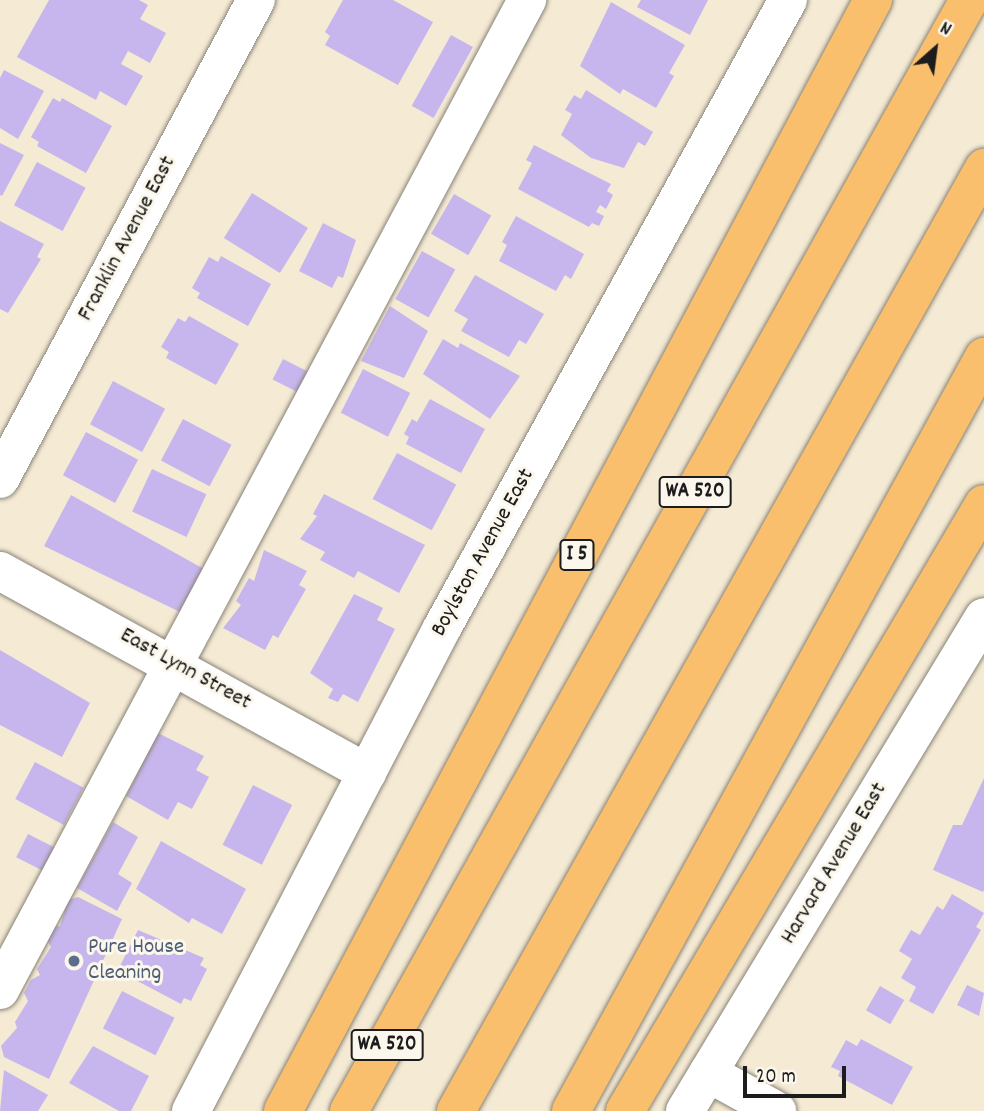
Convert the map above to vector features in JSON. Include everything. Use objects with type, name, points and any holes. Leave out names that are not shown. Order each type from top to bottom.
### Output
[{"type":"highway","name":"I 5","points":[[284,1111],[873,0]]},
{"type":"highway","name":"WA 520","points":[[349,1111],[967,3]]},
{"type":"highway","points":[[456,1111],[984,167]]},
{"type":"highway","points":[[571,1111],[984,357]]},
{"type":"highway","points":[[625,1111],[984,504]]},
{"type":"street","name":"Franklin Avenue East","points":[[0,479],[256,0]]},
{"type":"street","points":[[0,990],[172,662],[527,0]]},
{"type":"street","name":"Boylston Avenue East","points":[[191,1111],[367,773],[788,0]]},
{"type":"street","name":"East Lynn Street","points":[[0,571],[172,662],[367,773]]},
{"type":"street","name":"Harvard Avenue East","points":[[685,1111],[984,617]]},
{"type":"street","points":[[708,1073],[777,1111]]},
{"type":"building","points":[[49,0],[139,0],[148,5],[140,19],[166,33],[150,63],[128,51],[121,64],[143,76],[126,106],[100,91],[96,100],[17,57]]},
{"type":"building","points":[[343,0],[393,0],[433,22],[398,85],[325,45],[330,36],[325,32]]},
{"type":"building","points":[[641,0],[708,0],[690,35],[637,7]]},
{"type":"building","points":[[611,2],[685,45],[669,73],[674,76],[656,108],[623,89],[620,94],[580,66]]},
{"type":"building","points":[[451,35],[473,47],[434,118],[412,106]]},
{"type":"building","points":[[4,70],[44,91],[18,139],[0,128],[0,78]]},
{"type":"building","points":[[586,90],[653,132],[645,146],[638,142],[624,168],[591,158],[561,135],[572,114],[565,110],[574,95],[581,99]]},
{"type":"building","points":[[53,98],[60,102],[62,98],[112,126],[86,173],[37,146],[39,142],[31,137]]},
{"type":"building","points":[[0,143],[24,155],[2,196],[0,195]]},
{"type":"building","points":[[534,145],[611,184],[607,191],[613,195],[606,209],[600,205],[596,212],[604,216],[599,226],[592,223],[589,227],[518,189],[532,163],[526,160]]},
{"type":"building","points":[[37,162],[86,188],[63,231],[14,205]]},
{"type":"building","points":[[252,193],[308,228],[280,273],[224,238]]},
{"type":"building","points":[[454,194],[491,215],[468,255],[431,234]]},
{"type":"building","points":[[516,216],[584,254],[571,279],[565,275],[556,291],[499,261],[507,245],[502,242]]},
{"type":"building","points":[[0,221],[44,244],[37,257],[41,259],[8,313],[0,309]]},
{"type":"building","points":[[323,223],[356,240],[343,278],[338,276],[332,288],[299,271]]},
{"type":"building","points":[[422,251],[455,269],[429,318],[395,299]]},
{"type":"building","points":[[221,256],[271,284],[248,326],[197,298],[200,293],[192,288],[209,257],[218,262]]},
{"type":"building","points":[[475,275],[544,314],[526,344],[519,340],[509,357],[461,331],[468,319],[454,311]]},
{"type":"building","points":[[390,306],[428,331],[404,378],[361,361]]},
{"type":"building","points":[[189,316],[239,344],[216,385],[166,358],[169,352],[161,347],[178,318],[185,322]]},
{"type":"building","points":[[443,339],[458,348],[460,343],[520,376],[490,419],[423,374]]},
{"type":"building","points":[[283,359],[310,373],[299,393],[273,379]]},
{"type":"building","points":[[363,369],[410,393],[388,437],[341,413]]},
{"type":"building","points":[[113,381],[165,409],[142,452],[90,424]]},
{"type":"building","points":[[430,399],[485,429],[461,473],[406,444],[409,437],[404,434],[412,419],[417,422]]},
{"type":"building","points":[[183,419],[232,445],[209,486],[161,460]]},
{"type":"building","points":[[86,432],[138,460],[115,503],[63,475]]},
{"type":"building","points":[[397,453],[456,484],[432,530],[373,499]]},
{"type":"building","points":[[152,469],[206,494],[187,537],[132,512]]},
{"type":"building","points":[[324,494],[425,545],[399,593],[358,571],[354,578],[320,560],[325,552],[300,539],[317,516],[313,514]]},
{"type":"building","points":[[71,495],[204,569],[182,613],[44,546]]},
{"type":"building","points":[[264,550],[307,571],[299,585],[306,589],[278,638],[273,635],[265,650],[223,628],[241,605],[236,601],[249,578],[254,581]]},
{"type":"building","points":[[354,594],[383,608],[377,620],[395,629],[358,702],[343,694],[338,702],[328,698],[333,689],[310,673]]},
{"type":"building","points":[[0,650],[90,703],[62,757],[0,725]]},
{"type":"building","points":[[158,733],[204,756],[196,770],[209,777],[192,809],[178,802],[168,820],[126,796]]},
{"type":"building","points":[[35,762],[84,788],[64,825],[15,799]]},
{"type":"building","points":[[984,778],[983,892],[933,870],[953,825],[962,825]]},
{"type":"building","points":[[253,785],[292,805],[262,865],[223,845]]},
{"type":"building","points":[[113,822],[138,837],[118,874],[132,883],[117,911],[77,888]]},
{"type":"building","points":[[28,834],[55,848],[43,871],[16,857]]},
{"type":"building","points":[[161,841],[246,889],[222,934],[192,918],[189,923],[136,889]]},
{"type":"building","points":[[952,894],[984,913],[976,927],[981,930],[933,1014],[909,1001],[916,987],[901,978],[912,959],[899,951],[911,930],[920,935],[937,906],[943,910]]},
{"type":"building","points":[[78,897],[122,919],[49,1079],[4,1057],[1,1046],[17,1028],[15,1022],[28,1001],[24,993],[31,980],[40,975],[37,969],[51,947],[46,938],[52,927],[60,926],[68,900]]},
{"type":"building","points":[[138,930],[204,958],[200,965],[207,969],[191,1001],[184,998],[181,1004],[128,976],[130,971],[120,966]]},
{"type":"building","points":[[967,985],[984,993],[979,1016],[957,1005]]},
{"type":"building","points":[[880,986],[904,1000],[890,1024],[866,1010]]},
{"type":"building","points":[[122,991],[175,1018],[156,1055],[103,1028]]},
{"type":"building","points":[[861,1039],[913,1067],[892,1105],[838,1076],[840,1071],[831,1067],[846,1040],[857,1046]]},
{"type":"building","points":[[93,1046],[149,1076],[131,1111],[119,1111],[69,1083]]},
{"type":"building","points":[[4,1070],[48,1095],[38,1111],[0,1111]]},
{"type":"place","name":"Pure House Cleaning","points":[[74,961]]}]
